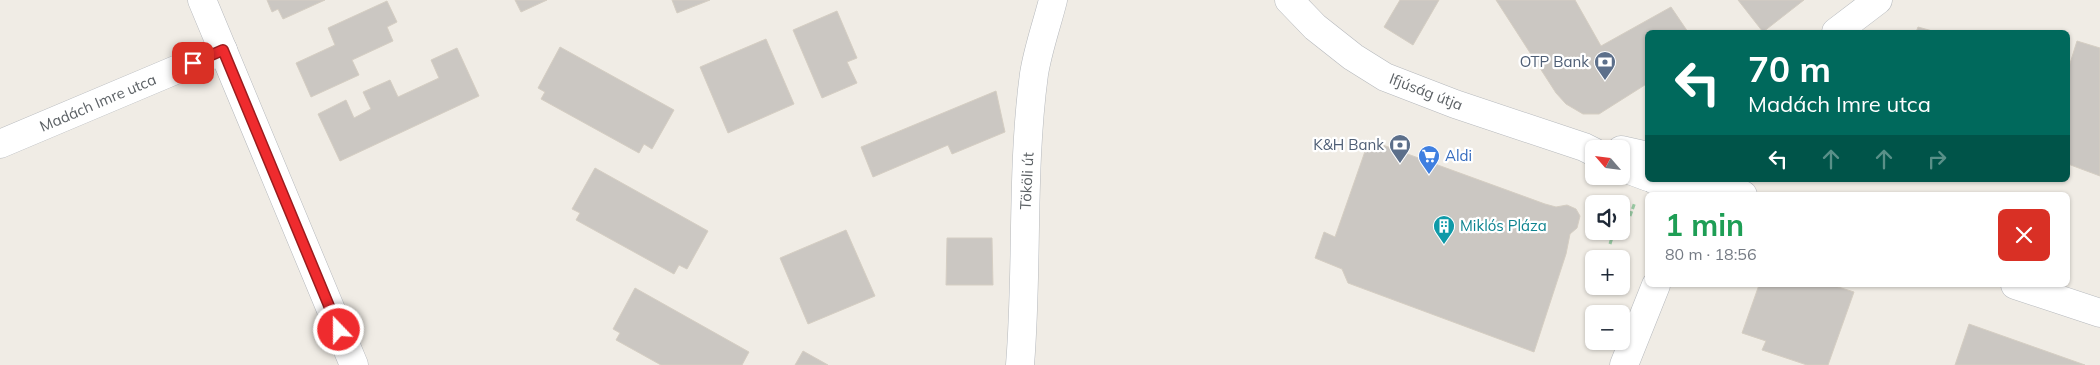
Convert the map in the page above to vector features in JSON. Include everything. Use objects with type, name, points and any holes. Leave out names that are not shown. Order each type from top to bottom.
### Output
[{"type":"street","points":[[202,0],[354,365]]},
{"type":"street","name":"Tököli út","points":[[1020,365],[1025,299],[1026,166],[1034,72],[1053,0]]},
{"type":"street","name":"Ifjúság útja","points":[[1288,0],[1315,28],[1353,57],[1385,77],[1455,104],[1585,146]]},
{"type":"street","points":[[1839,30],[1878,0]]},
{"type":"street","name":"Madách Imre utca","points":[[0,144],[223,50]]},
{"type":"street","points":[[1630,152],[1645,155]]},
{"type":"street","points":[[1630,170],[1645,176]]},
{"type":"street","points":[[1661,182],[1695,184],[1730,192]]},
{"type":"street","points":[[1624,365],[1655,287]]},
{"type":"street","points":[[2022,287],[2100,313]]},
{"type":"path","points":[[1610,244],[1611,240]]},
{"type":"building","points":[[267,0],[325,0],[283,19],[278,9],[272,12]]},
{"type":"building","points":[[515,0],[547,0],[521,12]]},
{"type":"building","points":[[672,0],[710,0],[677,13]]},
{"type":"building","points":[[1400,0],[1439,0],[1413,45],[1384,27]]},
{"type":"building","points":[[1496,0],[1575,0],[1601,46],[1671,7],[1687,30],[1645,30],[1645,85],[1599,114],[1583,114],[1566,104],[1556,93]]},
{"type":"building","points":[[1738,0],[1804,0],[1766,30],[1761,30]]},
{"type":"building","points":[[387,1],[397,22],[387,27],[393,41],[352,60],[359,75],[311,97],[296,63],[335,45],[328,28]]},
{"type":"building","points":[[837,11],[857,58],[847,62],[857,83],[822,98],[793,30]]},
{"type":"building","points":[[1918,27],[1929,30],[1917,30]]},
{"type":"building","points":[[766,39],[794,104],[728,133],[700,67]]},
{"type":"building","points":[[2077,41],[2100,48],[2100,176],[2070,165],[2070,64]]},
{"type":"building","points":[[560,47],[674,110],[652,149],[644,144],[639,153],[541,99],[545,92],[538,88]]},
{"type":"building","points":[[457,48],[479,96],[340,161],[318,114],[346,100],[354,118],[371,109],[363,92],[390,80],[398,97],[439,78],[431,60]]},
{"type":"building","points":[[996,91],[1005,132],[952,154],[948,145],[873,177],[861,147]]},
{"type":"building","name":"Miklós Pláza","points":[[1369,140],[1545,204],[1556,207],[1567,205],[1576,209],[1580,216],[1577,228],[1570,234],[1566,254],[1534,352],[1348,283],[1342,269],[1315,258],[1324,232],[1335,237]]},
{"type":"building","points":[[595,168],[708,231],[687,269],[679,265],[674,274],[576,220],[580,213],[572,209]]},
{"type":"building","points":[[846,230],[875,296],[808,324],[780,258]]},
{"type":"building","points":[[947,238],[992,238],[993,285],[946,285]]},
{"type":"building","points":[[1758,287],[1838,287],[1854,292],[1828,365],[1807,365],[1762,350],[1766,341],[1742,333]]},
{"type":"building","points":[[635,288],[749,352],[742,365],[661,365],[616,340],[620,333],[613,329]]},
{"type":"building","points":[[1969,324],[2085,365],[1955,365]]},
{"type":"building","points":[[803,351],[828,365],[795,365]]},
{"type":"place","name":"OTP Bank","points":[[1605,81]]},
{"type":"place","name":"K&H Bank","points":[[1400,164]]},
{"type":"place","name":"Aldi","points":[[1429,175]]},
{"type":"place","name":"Miklós Pláza","points":[[1444,245]]},
{"type":"route","points":[[193,63],[223,50],[339,330]]}]
